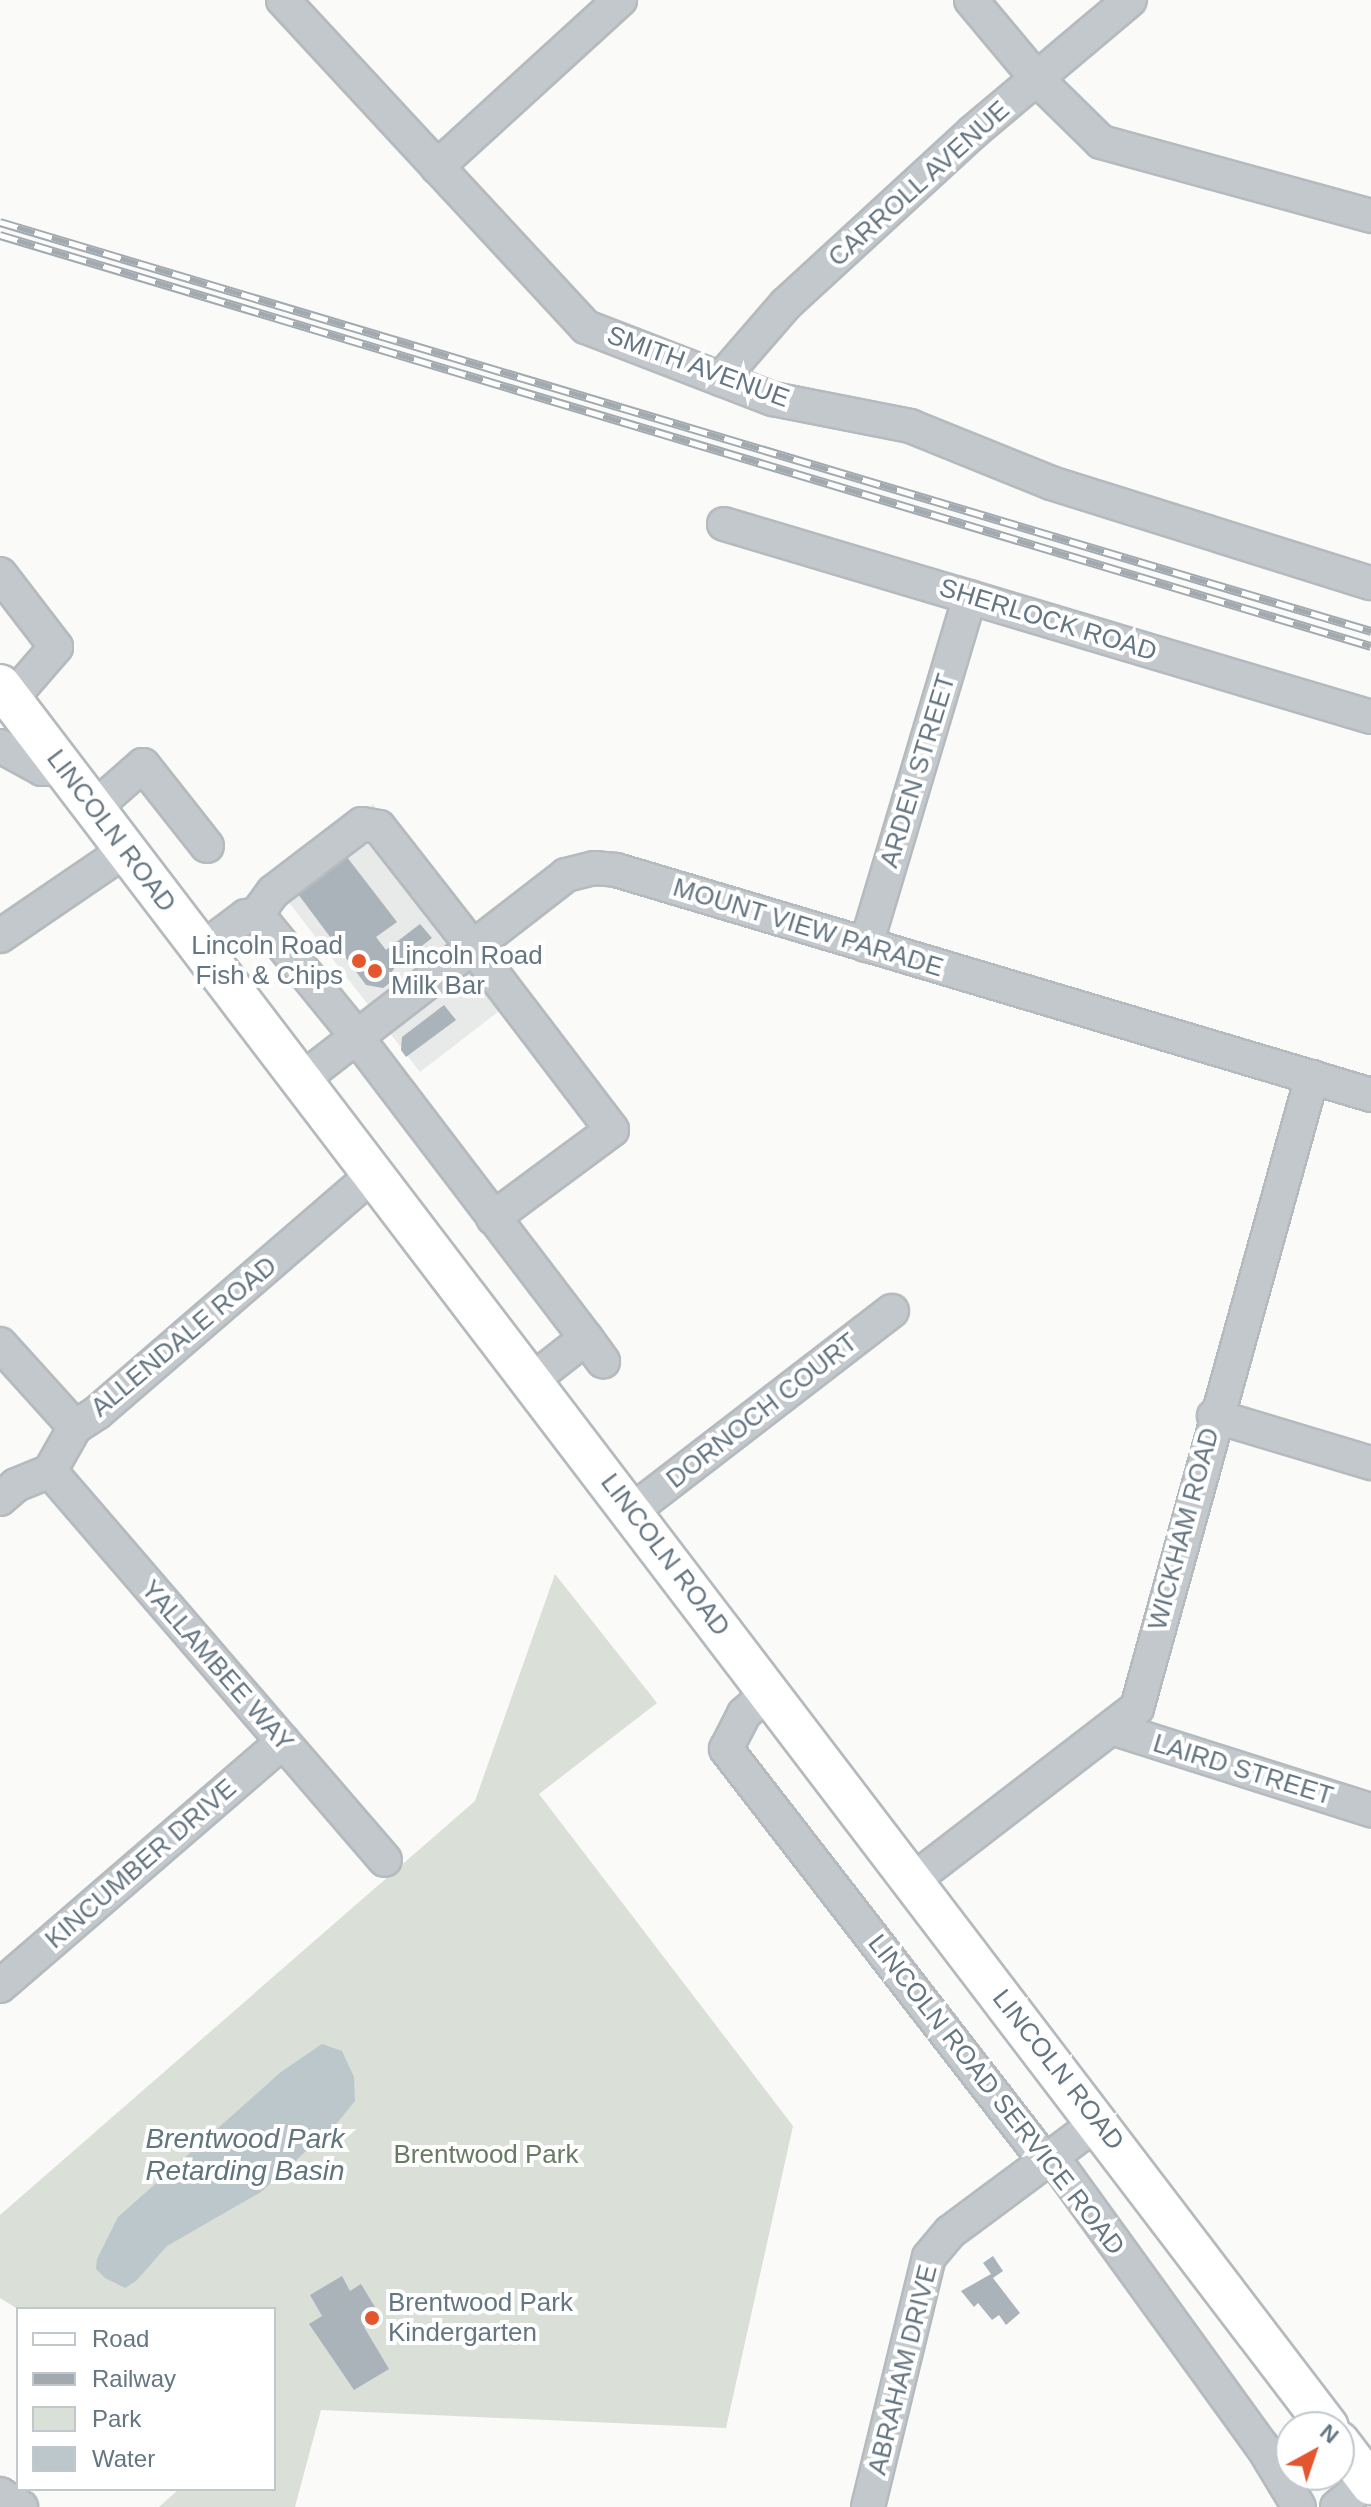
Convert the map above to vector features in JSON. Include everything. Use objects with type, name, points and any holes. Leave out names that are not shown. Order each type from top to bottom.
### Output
[{"type":"main road","name":"LINCOLN ROAD","points":[[5,692],[1316,2411]]},
{"type":"main road","points":[[1355,2463],[1370,2482]]},
{"type":"street","name":"SMITH AVENUE","points":[[283,0],[586,327],[773,399],[910,426],[1051,483],[1371,583]]},
{"type":"street","points":[[437,167],[620,0]]},
{"type":"street","points":[[971,0],[1038,80],[1101,142],[1371,216]]},
{"type":"street","name":"CARROLL AVENUE","points":[[721,379],[786,304],[973,132],[1130,0]]},
{"type":"street","name":"SHERLOCK ROAD","points":[[724,524],[1371,717]]},
{"type":"street","points":[[0,574],[56,647],[5,692]]},
{"type":"street","name":"ARDEN STREET","points":[[866,945],[970,597]]},
{"type":"street","points":[[0,746],[42,769],[63,768]]},
{"type":"street","points":[[94,808],[143,765],[207,846]]},
{"type":"street","points":[[202,949],[246,916],[257,914],[273,892],[362,824],[379,827],[612,1130],[493,1218]]},
{"type":"street","points":[[0,936],[126,850]]},
{"type":"street","name":"MOUNT VIEW PARADE","points":[[301,1080],[566,875],[594,868],[1371,1095]]},
{"type":"street","points":[[257,914],[357,1037],[595,1350],[531,1381]]},
{"type":"street","name":"WICKHAM ROAD","points":[[912,1881],[1115,1729],[1137,1708],[1214,1416],[1312,1077]]},
{"type":"street","name":"ALLENDALE ROAD","points":[[50,1471],[75,1427],[374,1174]]},
{"type":"street","name":"DORNOCH COURT","points":[[632,1511],[892,1311]]},
{"type":"street","points":[[0,1344],[75,1427]]},
{"type":"street","points":[[1214,1416],[1371,1463]]},
{"type":"street","points":[[0,1499],[16,1485],[50,1471]]},
{"type":"street","name":"YALLAMBEE WAY","points":[[50,1471],[385,1860]]},
{"type":"street","name":"LINCOLN ROAD SERVICE ROAD","points":[[768,1693],[744,1714],[726,1749],[1039,2153],[1050,2160],[1262,2446],[1299,2507]]},
{"type":"street","name":"LAIRD STREET","points":[[1115,1729],[1371,1810]]},
{"type":"street","name":"KINCUMBER DRIVE","points":[[0,1986],[283,1742]]},
{"type":"street","name":"ABRAHAM DRIVE","points":[[868,2507],[929,2257],[950,2232],[1098,2122]]},
{"type":"street","points":[[1337,2507],[1370,2482]]},
{"type":"street","points":[[0,2494],[21,2507]]},
{"type":"shaded area","points":[[373,804],[520,995],[420,1072],[273,882]]},
{"type":"green space","name":"Brentwood Park","points":[[555,1574],[657,1703],[539,1794],[793,2126],[726,2428],[321,2410],[295,2507],[159,2507],[177,2491],[276,2491],[276,2307],[16,2308],[0,2298],[0,2215],[475,1801]]},
{"type":"water","name":"Brentwood Park Retarding Basin","points":[[322,2044],[342,2051],[354,2077],[355,2101],[338,2122],[261,2192],[167,2246],[136,2281],[125,2288],[105,2278],[96,2269],[97,2259],[118,2217],[281,2072]]},
{"type":"building","points":[[340,848],[397,922],[376,937],[386,950],[420,924],[432,938],[396,966],[391,973],[395,979],[383,988],[366,985],[292,886]]},
{"type":"building","points":[[444,1005],[456,1020],[406,1057],[401,1050],[402,1037]]},
{"type":"building","points":[[993,2256],[1003,2271],[993,2278],[1020,2313],[1006,2325],[999,2315],[992,2320],[978,2303],[974,2307],[961,2291],[991,2274],[983,2263]]},
{"type":"building","points":[[342,2276],[350,2291],[361,2284],[381,2317],[364,2327],[389,2369],[354,2390],[309,2324],[322,2316],[310,2295]]},
{"type":"railway","points":[[0,222],[1371,631]]},
{"type":"railway","points":[[0,235],[1371,646]]},
{"type":"place","name":"Lincoln Road Fish & Chips","points":[[359,961]]},
{"type":"place","name":"Lincoln Road Milk Bar","points":[[375,971]]},
{"type":"place","name":"Brentwood Park Kindergarten","points":[[372,2318]]}]
